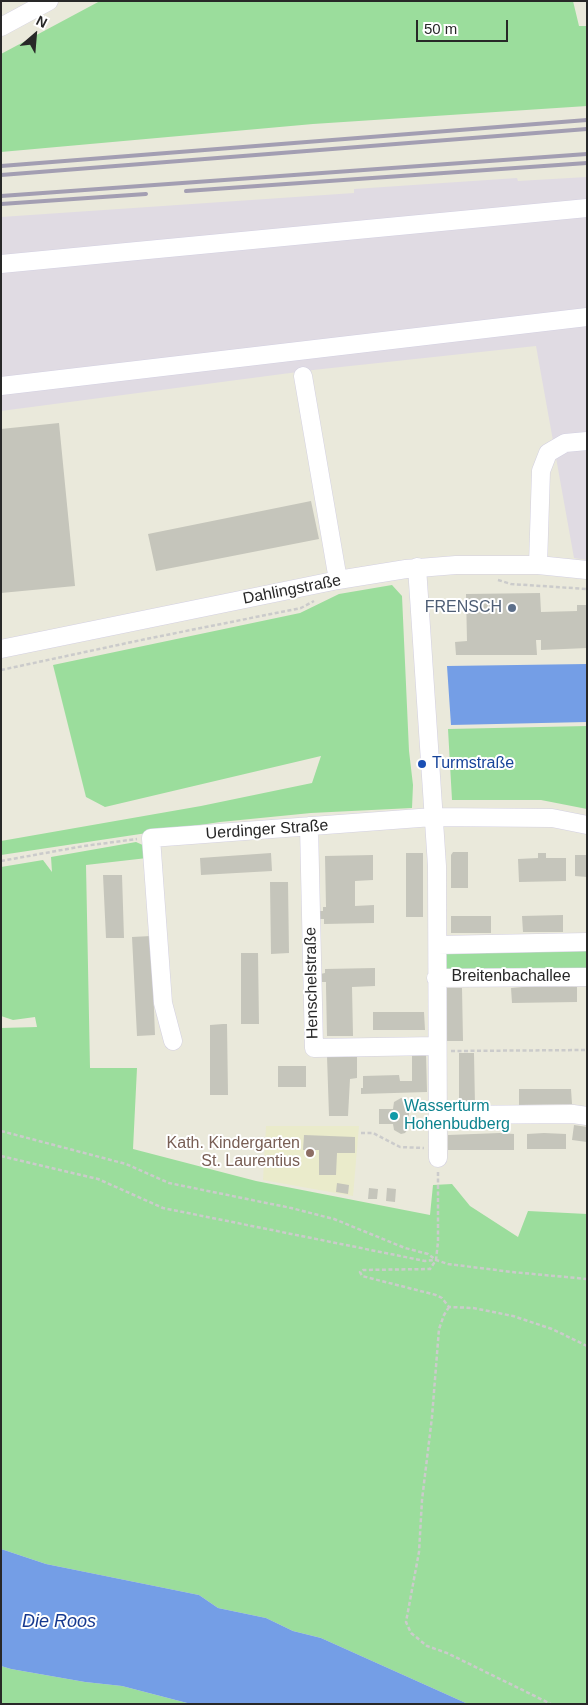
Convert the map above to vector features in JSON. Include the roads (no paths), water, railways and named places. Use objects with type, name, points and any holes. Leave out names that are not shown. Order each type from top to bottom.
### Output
[{"type":"street","points":[[1,27],[49,1]]},
{"type":"street","points":[[1,264],[587,208]]},
{"type":"street","points":[[1,386],[587,317]]},
{"type":"street","points":[[303,376],[338,580]]},
{"type":"street","points":[[538,565],[541,471],[548,453],[565,443],[587,441]]},
{"type":"street","name":"Dahlingstraße","points":[[1,649],[338,580],[416,567],[456,564],[538,565],[587,570]]},
{"type":"street","points":[[416,567],[437,866],[438,1154]]},
{"type":"street","name":"Uerdinger Straße","points":[[173,1041],[163,1003],[151,838],[433,817],[552,818],[587,825]]},
{"type":"street","name":"Henschelstraße","points":[[309,826],[314,1048],[437,1048]]},
{"type":"street","name":"Breitenbachallee","points":[[438,945],[587,942]]},
{"type":"street","name":"Breitenbachallee","points":[[436,978],[587,977]]},
{"type":"street","points":[[438,1115],[574,1114],[587,1116]]},
{"type":"water","points":[[587,664],[587,722],[451,725],[447,666]]},
{"type":"water","name":"Die Roos","points":[[1,1549],[46,1564],[199,1595],[218,1608],[266,1618],[293,1631],[321,1638],[468,1704],[191,1704],[122,1686],[85,1682],[1,1666]]},
{"type":"railway","points":[[1,166],[587,120]]},
{"type":"railway","points":[[1,175],[587,129]]},
{"type":"railway","points":[[1,196],[587,154]]},
{"type":"railway","points":[[186,191],[587,163]]},
{"type":"railway","points":[[1,204],[146,194]]},
{"type":"place","name":"FRENSCH","points":[[512,608]]},
{"type":"place","name":"Turmstraße","points":[[422,764]]},
{"type":"place","name":"Wasserturm Hohenbudberg","points":[[394,1116]]},
{"type":"place","name":"Kath. Kindergarten St. Laurentius","points":[[310,1153]]}]
